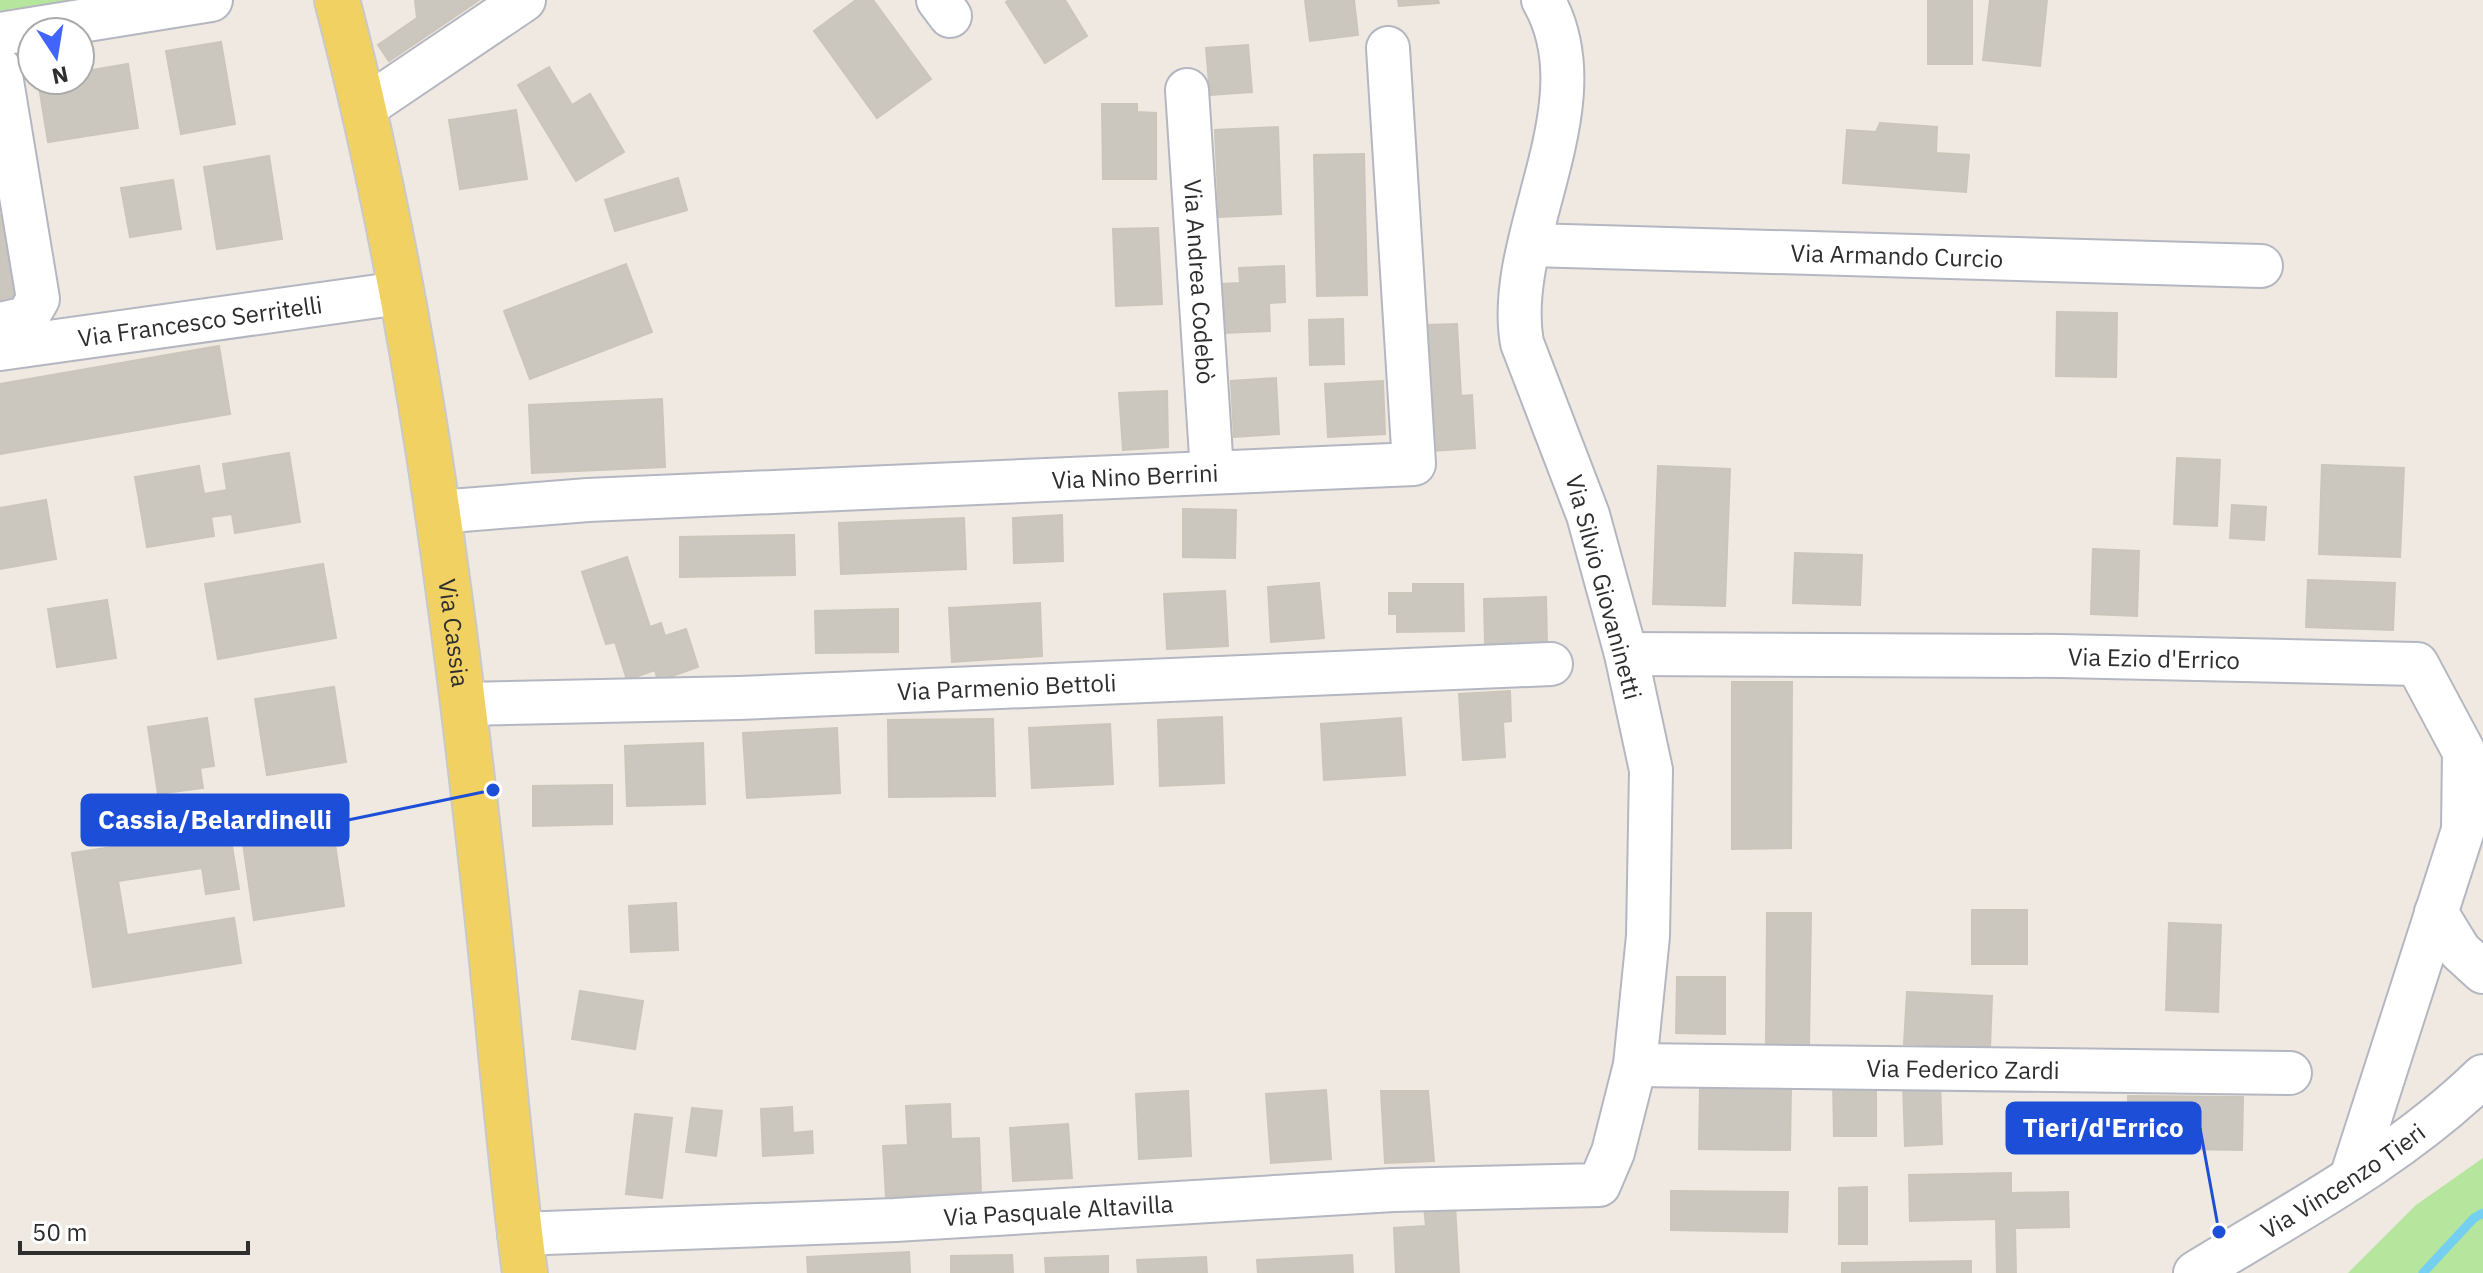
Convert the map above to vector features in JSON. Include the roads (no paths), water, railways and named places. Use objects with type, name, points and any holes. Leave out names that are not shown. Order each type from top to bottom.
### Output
[{"type":"main road","name":"Via Cassia","points":[[337,0],[364,108],[438,512],[463,704],[522,1253]]},
{"type":"street","points":[[0,34],[211,0]]},
{"type":"street","points":[[364,108],[524,0]]},
{"type":"street","name":"Via Silvio Giovaninetti","points":[[1543,0],[1556,29],[1561,94],[1519,295],[1518,320],[1522,343],[1588,515],[1626,654],[1651,770],[1648,936],[1635,1065],[1613,1152],[1599,1185]]},
{"type":"street","name":"Via Nino Berrini","points":[[438,512],[588,500],[1414,464],[1388,48]]},
{"type":"street","points":[[0,69],[38,299],[27,318],[0,324]]},
{"type":"street","name":"Via Andrea Codebò","points":[[1187,90],[1212,471]]},
{"type":"street","name":"Via Armando Curcio","points":[[1531,245],[2261,266]]},
{"type":"street","name":"Via Francesco Serritelli","points":[[0,349],[400,293]]},
{"type":"street","name":"Via Ezio d'Errico","points":[[1626,654],[2060,656],[2417,664],[2464,752],[2463,830],[2351,1178]]},
{"type":"street","name":"Via Parmenio Bettoli","points":[[463,704],[739,698],[1551,664]]},
{"type":"street","points":[[2436,912],[2460,951],[2483,972]]},
{"type":"street","name":"Via Federico Zardi","points":[[1635,1065],[2290,1073]]},
{"type":"street","name":"Via Vincenzo Tieri","points":[[2195,1273],[2351,1178],[2431,1120],[2483,1076]]},
{"type":"street","name":"Via Pasquale Altavilla","points":[[522,1253],[895,1220],[1393,1190],[1599,1185]]},
{"type":"waterway","points":[[2423,1273],[2474,1218],[2483,1213]]},
{"type":"place","name":"Cassia/Belardinelli","points":[[493,790]]},
{"type":"place","name":"Tieri/d'Errico","points":[[2219,1232]]}]
